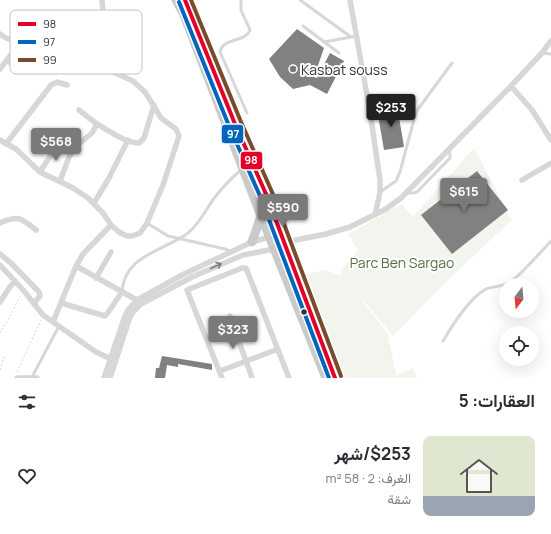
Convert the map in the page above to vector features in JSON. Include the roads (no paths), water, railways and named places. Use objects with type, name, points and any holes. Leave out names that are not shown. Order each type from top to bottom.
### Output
[{"type":"main road","points":[[176,0],[184,15],[261,216],[326,378]]},
{"type":"main road","points":[[185,0],[235,124],[286,241],[336,378]]},
{"type":"main road","points":[[252,242],[261,216]]},
{"type":"street","points":[[102,0],[103,10]]},
{"type":"street","points":[[350,0],[354,37],[380,180],[380,192],[375,215]]},
{"type":"street","points":[[0,34],[10,39]]},
{"type":"street","points":[[110,378],[132,313],[141,304],[183,281],[243,255],[274,249],[286,241],[342,230],[390,207],[511,86],[542,53],[551,41]]},
{"type":"street","points":[[0,69],[10,56]]},
{"type":"street","points":[[0,140],[16,149],[40,172],[81,193],[94,203],[111,225],[122,234],[132,236],[140,233],[147,223],[163,185],[179,136],[176,129],[161,118],[145,92],[133,80],[120,74]]},
{"type":"street","points":[[6,144],[51,85],[57,82],[67,85]]},
{"type":"street","points":[[511,86],[532,110],[551,140]]},
{"type":"street","points":[[79,110],[97,124],[116,135],[139,143],[142,141],[154,105]]},
{"type":"street","points":[[60,182],[72,152],[79,142],[92,133],[97,124]]},
{"type":"street","points":[[94,203],[109,178],[128,140]]},
{"type":"street","points":[[40,172],[59,142],[72,152]]},
{"type":"street","points":[[522,180],[551,163]]},
{"type":"street","points":[[0,223],[18,218],[22,219],[36,230]]},
{"type":"street","points":[[53,322],[76,266],[83,254],[111,225]]},
{"type":"street","points":[[104,378],[125,316],[137,300],[182,275],[252,242],[270,237],[286,241]]},
{"type":"street","points":[[96,278],[112,252]]},
{"type":"street","points":[[0,254],[11,263],[39,292],[40,296],[34,303]]},
{"type":"street","points":[[0,265],[44,315],[96,352],[110,359]]},
{"type":"street","points":[[76,266],[137,300]]},
{"type":"street","points":[[187,290],[234,270],[246,268],[289,378]]},
{"type":"street","points":[[0,302],[15,281]]},
{"type":"street","points":[[183,281],[222,378]]},
{"type":"street","points":[[61,303],[105,316],[122,292]]},
{"type":"street","points":[[230,316],[252,378]]},
{"type":"street","points":[[220,371],[278,349]]},
{"type":"street","points":[[16,378],[35,378]]},
{"type":"lane","points":[[241,0],[241,10],[250,30],[248,35],[225,44],[221,48],[220,52],[247,113]]},
{"type":"lane","points":[[300,0],[354,37]]},
{"type":"lane","points":[[302,26],[339,53]]},
{"type":"lane","points":[[324,42],[354,37]]},
{"type":"lane","points":[[542,53],[551,54]]},
{"type":"lane","points":[[380,192],[396,181],[400,172],[416,112],[452,63]]},
{"type":"lane","points":[[122,292],[123,280],[137,262],[188,233],[223,186],[243,168]]},
{"type":"lane","points":[[147,223],[162,233],[177,239],[225,249],[232,252]]},
{"type":"lane","points":[[443,341],[462,312],[480,293],[487,288],[504,286],[512,281],[551,241]]},
{"type":"lane","points":[[35,378],[59,326]]},
{"type":"place","name":"Kasbat souss","points":[[293,69]]},
{"type":"park label","name":"Parc Ben Sargao","points":[[402,262]]}]
